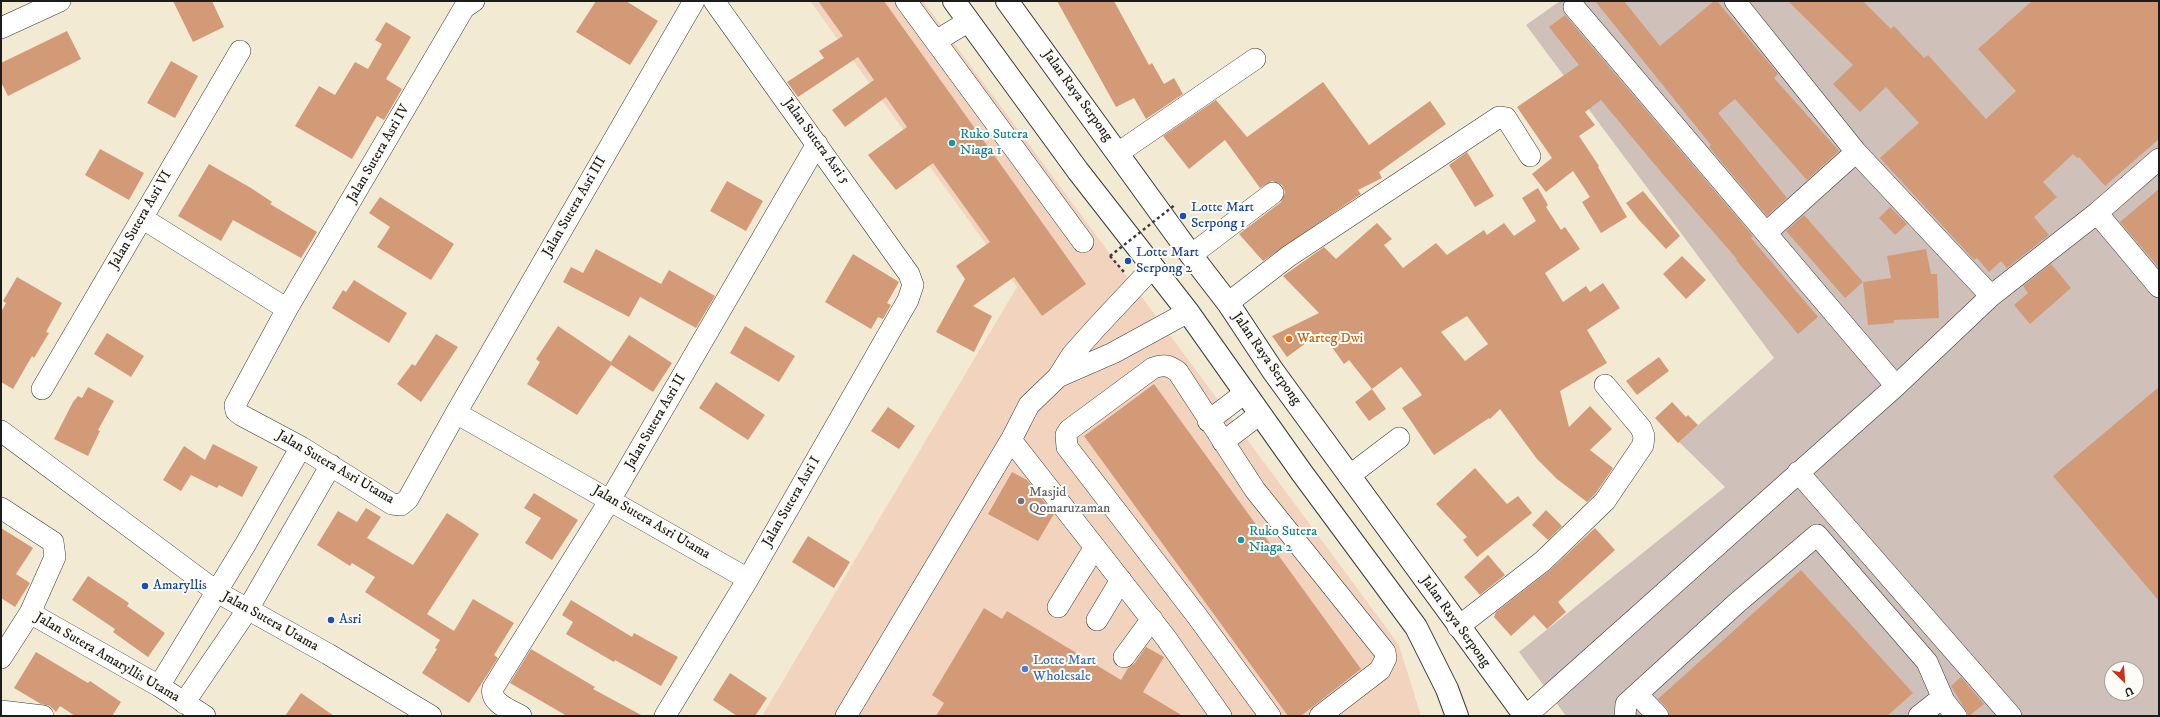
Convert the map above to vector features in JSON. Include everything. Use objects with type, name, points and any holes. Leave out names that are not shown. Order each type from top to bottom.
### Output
[{"type":"main road","points":[[954,1],[1078,171],[1152,268],[1188,312],[1302,473],[1416,626],[1447,689],[1457,716]]},
{"type":"main road","name":"Jalan Raya Serpong","points":[[1007,1],[1191,255],[1228,303],[1273,371],[1458,627],[1525,716]]},
{"type":"street","points":[[1,28],[60,1]]},
{"type":"street","name":"Jalan Sutera Asri IV","points":[[287,309],[464,8],[474,1]]},
{"type":"street","name":"Jalan Sutera Asri 5","points":[[714,1],[909,274],[913,286]]},
{"type":"street","points":[[906,1],[1065,220],[1083,242]]},
{"type":"street","points":[[1735,1],[1856,152],[1992,296]]},
{"type":"street","name":"Jalan Sutera Asri III","points":[[456,413],[690,2]]},
{"type":"street","points":[[1574,7],[1767,232],[1896,386]]},
{"type":"street","points":[[936,41],[969,21]]},
{"type":"street","name":"Jalan Sutera Asri VI","points":[[42,389],[240,51]]},
{"type":"street","points":[[1118,153],[1255,59]]},
{"type":"street","points":[[1228,303],[1289,256],[1499,117],[1506,118],[1530,156]]},
{"type":"street","name":"Jalan Sutera Asri II","points":[[521,716],[499,704],[493,697],[493,688],[610,500],[817,144]]},
{"type":"street","points":[[1767,232],[1856,152]]},
{"type":"street","points":[[1525,716],[1896,386],[1992,296],[2097,213],[2159,159]]},
{"type":"street","points":[[1191,255],[1272,193]]},
{"type":"street","points":[[2097,213],[2159,287]]},
{"type":"street","points":[[142,218],[287,309]]},
{"type":"street","points":[[846,716],[1011,440],[1029,405],[1058,377],[1072,355],[1095,328],[1152,268]]},
{"type":"street","name":"Jalan Sutera Asri I","points":[[666,716],[748,579],[908,300],[913,286]]},
{"type":"street","name":"Jalan Sutera Asri Utama","points":[[287,309],[235,405],[236,411],[301,447],[392,504],[401,504],[408,500],[456,413],[748,579]]},
{"type":"street","points":[[1058,377],[1113,353],[1188,312]]},
{"type":"street","points":[[1270,716],[1197,616],[1069,451],[1065,441],[1069,430],[1153,368],[1162,365],[1170,366],[1178,372],[1208,421],[1255,490],[1385,652],[1386,658],[1380,670],[1320,716]]},
{"type":"street","points":[[1458,627],[1543,561],[1605,501],[1643,445],[1644,436],[1641,428],[1605,385]]},
{"type":"street","points":[[1208,421],[1245,393]]},
{"type":"street","points":[[1223,442],[1260,414]]},
{"type":"street","name":"Jalan Sutera Utama","points":[[1,432],[217,592],[431,716]]},
{"type":"street","points":[[1349,476],[1400,438]]},
{"type":"street","points":[[1011,440],[1152,619],[1221,716]]},
{"type":"street","points":[[159,686],[217,592],[301,447]]},
{"type":"street","points":[[184,703],[248,609],[331,465]]},
{"type":"street","points":[[1798,472],[2011,716]]},
{"type":"street","points":[[1,508],[53,542],[55,557],[30,613],[1,658]]},
{"type":"street","points":[[1625,716],[1626,704],[1738,602],[1817,535],[1927,662],[1950,708]]},
{"type":"street","points":[[1058,607],[1095,547]]},
{"type":"street","points":[[1097,620],[1121,580]]},
{"type":"street","name":"Jalan Sutera Amaryllis Utama","points":[[30,613],[159,686],[205,716]]},
{"type":"street","points":[[1124,657],[1152,619]]},
{"type":"street","points":[[1637,694],[1658,716]]},
{"type":"street","points":[[1919,716],[1938,701],[1950,708]]},
{"type":"street","points":[[1,711],[43,716]]},
{"type":"path","points":[[1110,256],[1176,204]]},
{"type":"shaded area","points":[[810,1],[923,1],[1399,645],[1421,716],[762,716],[1017,287]]},
{"type":"shaded area","points":[[1560,1],[2159,1],[2159,716],[1566,716],[1519,652],[1725,487],[1679,442],[1774,358],[1526,25]]},
{"type":"building","points":[[173,1],[212,1],[224,27],[193,42]]},
{"type":"building","points":[[596,1],[626,1],[658,21],[630,65],[576,32]]},
{"type":"building","name":"Ruko Sutera Niaga 1","points":[[818,1],[884,1],[1086,284],[1042,316],[1014,277],[973,306],[992,316],[974,352],[936,332],[965,279],[956,266],[990,242],[933,163],[896,190],[868,155],[907,127],[886,97],[845,127],[832,110],[874,80],[858,57],[798,97],[787,82],[824,58],[819,51],[843,36]]},
{"type":"building","points":[[1057,1],[1114,1],[1149,65],[1152,63],[1164,84],[1174,78],[1183,94],[1146,119],[1134,98],[1116,107]]},
{"type":"building","points":[[1595,1],[1624,1],[1660,46],[1714,1],[1717,1],[1778,74],[1774,78],[1839,151],[1807,180],[1735,99],[1718,113],[1787,198],[1767,216],[1709,147],[1711,145]]},
{"type":"building","points":[[1788,1],[1863,1],[1891,29],[1894,26],[1924,58],[1928,55],[1986,119],[2016,91],[1978,49],[2032,1],[2159,1],[2159,139],[2105,186],[2079,157],[2077,158],[2073,154],[2043,182],[2057,197],[2034,217],[2049,235],[2007,268],[2001,261],[1989,272],[1977,258],[1974,260],[1880,158],[1919,123],[1886,87],[1860,112],[1833,84],[1853,65]]},
{"type":"building","points":[[1565,15],[1753,236],[1751,238],[1818,317],[1798,334],[1736,260],[1737,259],[1661,172],[1601,100],[1585,112],[1595,125],[1579,136],[1599,166],[1598,167],[1627,217],[1601,233],[1582,202],[1590,197],[1573,171],[1546,192],[1532,174],[1552,158],[1517,107],[1579,65],[1549,27]]},
{"type":"building","points":[[386,22],[411,37],[386,79],[402,89],[384,120],[377,116],[352,159],[295,126],[319,86],[335,95],[355,62],[368,69],[382,44],[375,40]]},
{"type":"building","points":[[67,31],[81,59],[8,96],[1,82],[1,63]]},
{"type":"building","points":[[171,61],[198,76],[175,118],[147,103]]},
{"type":"building","points":[[1323,82],[1369,145],[1430,101],[1446,124],[1379,172],[1382,178],[1358,190],[1361,194],[1263,261],[1239,234],[1281,202],[1285,192],[1282,185],[1272,181],[1260,188],[1225,140],[1189,169],[1163,136],[1216,100],[1247,137]]},
{"type":"building","points":[[100,149],[144,173],[129,200],[85,175]]},
{"type":"building","points":[[1467,152],[1494,196],[1475,207],[1449,165]]},
{"type":"building","points":[[209,164],[251,188],[272,202],[270,204],[317,232],[301,258],[233,220],[221,241],[178,216]]},
{"type":"building","points":[[727,181],[763,201],[746,231],[710,211]]},
{"type":"building","points":[[1538,188],[1548,205],[1546,207],[1561,230],[1565,227],[1580,249],[1545,273],[1563,302],[1586,286],[1590,292],[1603,283],[1620,308],[1587,330],[1607,363],[1560,391],[1569,427],[1590,406],[1612,429],[1590,450],[1613,468],[1596,493],[1587,502],[1557,479],[1537,459],[1500,409],[1490,419],[1489,418],[1434,455],[1402,408],[1422,395],[1401,367],[1372,389],[1349,360],[1344,364],[1321,332],[1287,357],[1272,336],[1319,313],[1283,276],[1324,247],[1336,259],[1377,223],[1392,239],[1384,245],[1403,268],[1436,243],[1447,255],[1484,230],[1487,235],[1504,223],[1514,236],[1536,221],[1522,198]],"holes":[[[1467,316],[1488,344],[1465,361],[1441,332]]]},
{"type":"building","points":[[2159,189],[2159,268],[2120,222]]},
{"type":"building","points":[[1643,191],[1680,236],[1666,249],[1639,220],[1626,203]]},
{"type":"building","points":[[380,197],[454,244],[431,280],[377,247],[390,227],[369,213]]},
{"type":"building","points":[[1890,207],[1907,224],[1895,235],[1879,218]]},
{"type":"building","points":[[1804,215],[1863,282],[1845,298],[1786,231]]},
{"type":"building","points":[[596,249],[661,284],[669,270],[715,296],[696,328],[640,297],[629,317],[563,282],[571,267],[583,273]]},
{"type":"building","points":[[1926,249],[1931,274],[1937,274],[1939,318],[1894,320],[1894,323],[1868,325],[1863,282],[1891,278],[1887,256]]},
{"type":"building","points":[[853,254],[899,282],[887,303],[891,305],[883,319],[878,317],[871,329],[825,302]]},
{"type":"building","points":[[1682,256],[1706,280],[1686,299],[1663,274]]},
{"type":"building","points":[[2051,264],[2071,288],[2030,324],[2014,305],[2028,293],[2023,286]]},
{"type":"building","points":[[17,277],[62,303],[46,332],[49,333],[34,358],[32,356],[13,389],[1,382],[1,312],[6,303],[3,301]]},
{"type":"building","points":[[354,280],[407,313],[389,343],[332,308],[343,290],[346,292]]},
{"type":"building","points":[[558,326],[611,362],[629,335],[672,363],[653,392],[611,365],[577,415],[527,384],[540,362],[536,359]]},
{"type":"building","points":[[745,326],[795,356],[779,382],[730,353]]},
{"type":"building","points":[[107,333],[144,356],[131,377],[94,354]]},
{"type":"building","points":[[436,334],[458,347],[421,402],[397,384],[412,364],[415,366]]},
{"type":"building","points":[[1659,357],[1669,371],[1637,395],[1626,381]]},
{"type":"building","points":[[716,382],[765,415],[748,440],[699,408]]},
{"type":"building","points":[[1154,384],[1361,669],[1301,716],[1288,716],[1084,436]]},
{"type":"building","points":[[88,387],[114,401],[98,430],[100,431],[88,456],[54,439],[73,402],[78,396],[82,398]]},
{"type":"building","points":[[2159,387],[2159,601],[2053,476]]},
{"type":"building","points":[[1372,389],[1386,409],[1369,421],[1355,402]]},
{"type":"building","points":[[1672,402],[1686,417],[1688,415],[1698,425],[1678,443],[1655,418]]},
{"type":"building","points":[[888,407],[915,426],[899,449],[871,431]]},
{"type":"building","points":[[213,444],[258,467],[242,497],[219,485],[217,488],[191,475],[181,491],[163,480],[184,446],[205,460]]},
{"type":"building","points":[[1475,468],[1507,504],[1518,496],[1532,513],[1477,557],[1463,540],[1467,537],[1436,504]]},
{"type":"building","name":"Masjid Qomaruzaman","points":[[1012,472],[1027,480],[1038,493],[1036,496],[1042,499],[1054,514],[1038,541],[988,514]]},
{"type":"building","points":[[534,493],[578,520],[552,560],[525,543],[541,518],[524,508]]},
{"type":"building","points":[[366,508],[381,517],[367,538],[413,565],[447,513],[479,534],[427,614],[454,631],[473,599],[514,623],[494,655],[498,658],[469,703],[422,673],[437,649],[435,648],[440,640],[365,592],[375,577],[352,563],[350,566],[317,545],[338,511],[357,522]]},
{"type":"building","points":[[1546,510],[1562,526],[1548,540],[1532,525]]},
{"type":"building","points":[[1,528],[33,548],[16,574],[30,583],[15,607],[1,598]]},
{"type":"building","points":[[1595,528],[1615,550],[1558,602],[1566,612],[1547,629],[1534,615],[1511,636],[1494,617],[1496,612],[1550,570]]},
{"type":"building","points":[[808,536],[850,562],[834,588],[792,562]]},
{"type":"building","points":[[1488,555],[1505,575],[1480,595],[1464,577]]},
{"type":"building","points":[[1801,570],[1913,693],[1887,716],[1670,716],[1667,708],[1658,699]]},
{"type":"building","points":[[88,576],[129,603],[127,606],[165,633],[148,657],[113,632],[115,629],[72,600]]},
{"type":"building","points":[[571,600],[632,637],[634,633],[678,657],[661,686],[615,660],[614,662],[566,634],[573,622],[562,615]]},
{"type":"building","name":"Lotte Mart Wholesale","points":[[984,608],[1002,619],[1007,611],[1121,680],[1128,668],[1134,664],[1146,647],[1164,657],[1143,692],[1183,716],[936,716],[944,703],[932,695]]},
{"type":"building","points":[[531,649],[595,687],[593,689],[643,716],[567,716],[510,683]]},
{"type":"building","points":[[36,652],[88,683],[90,681],[121,702],[112,716],[75,716],[60,706],[56,712],[50,706],[41,704],[14,688]]},
{"type":"building","points":[[730,673],[767,698],[755,716],[737,716],[713,700]]},
{"type":"building","points":[[1961,677],[1984,704],[1969,716],[1951,686]]},
{"type":"building","points":[[301,693],[334,716],[285,716]]},
{"type":"place","name":"Ruko Sutera Niaga 1","points":[[952,143]]},
{"type":"place","name":"Lotte Mart Serpong 1","points":[[1183,216]]},
{"type":"place","name":"Lotte Mart Serpong 2","points":[[1128,261]]},
{"type":"place","name":"Warteg Dwi","points":[[1289,339]]},
{"type":"place","name":"Masjid Qomaruzaman","points":[[1021,501]]},
{"type":"place","name":"Ruko Sutera Niaga 2","points":[[1241,540]]},
{"type":"place","name":"Amaryllis","points":[[145,586]]},
{"type":"place","name":"Asri","points":[[331,620]]},
{"type":"place","name":"Lotte Mart Wholesale","points":[[1025,669]]}]
